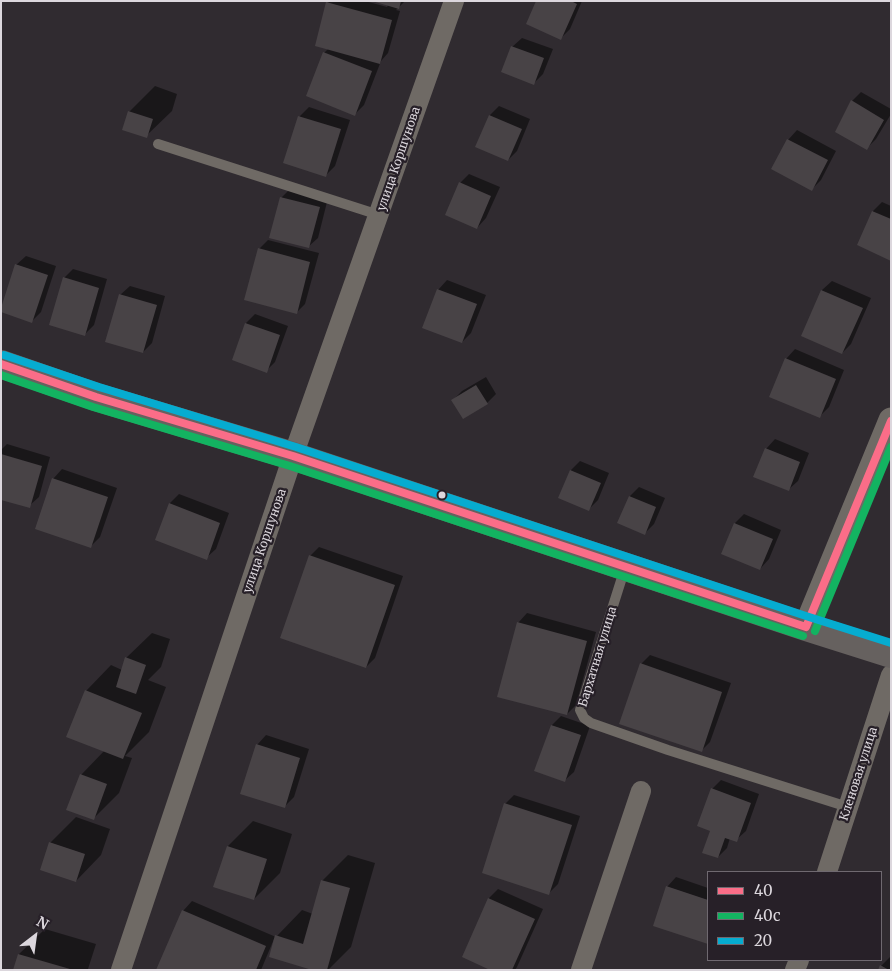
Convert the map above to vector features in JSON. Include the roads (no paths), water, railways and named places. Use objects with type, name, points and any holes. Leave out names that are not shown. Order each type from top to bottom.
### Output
[{"type":"main road","points":[[1,364],[96,398],[293,456],[891,654]]},
{"type":"street","name":"улица Коршунова","points":[[121,970],[293,456],[454,1]]},
{"type":"street","points":[[806,627],[891,420]]},
{"type":"street","name":"Кленовая улица","points":[[827,871],[891,675]]},
{"type":"street","points":[[581,970],[641,791]]},
{"type":"lane","points":[[158,144],[379,215]]},
{"type":"lane","name":"Бархатная улица","points":[[626,566],[580,710],[584,718],[592,723],[668,750],[848,807]]}]
